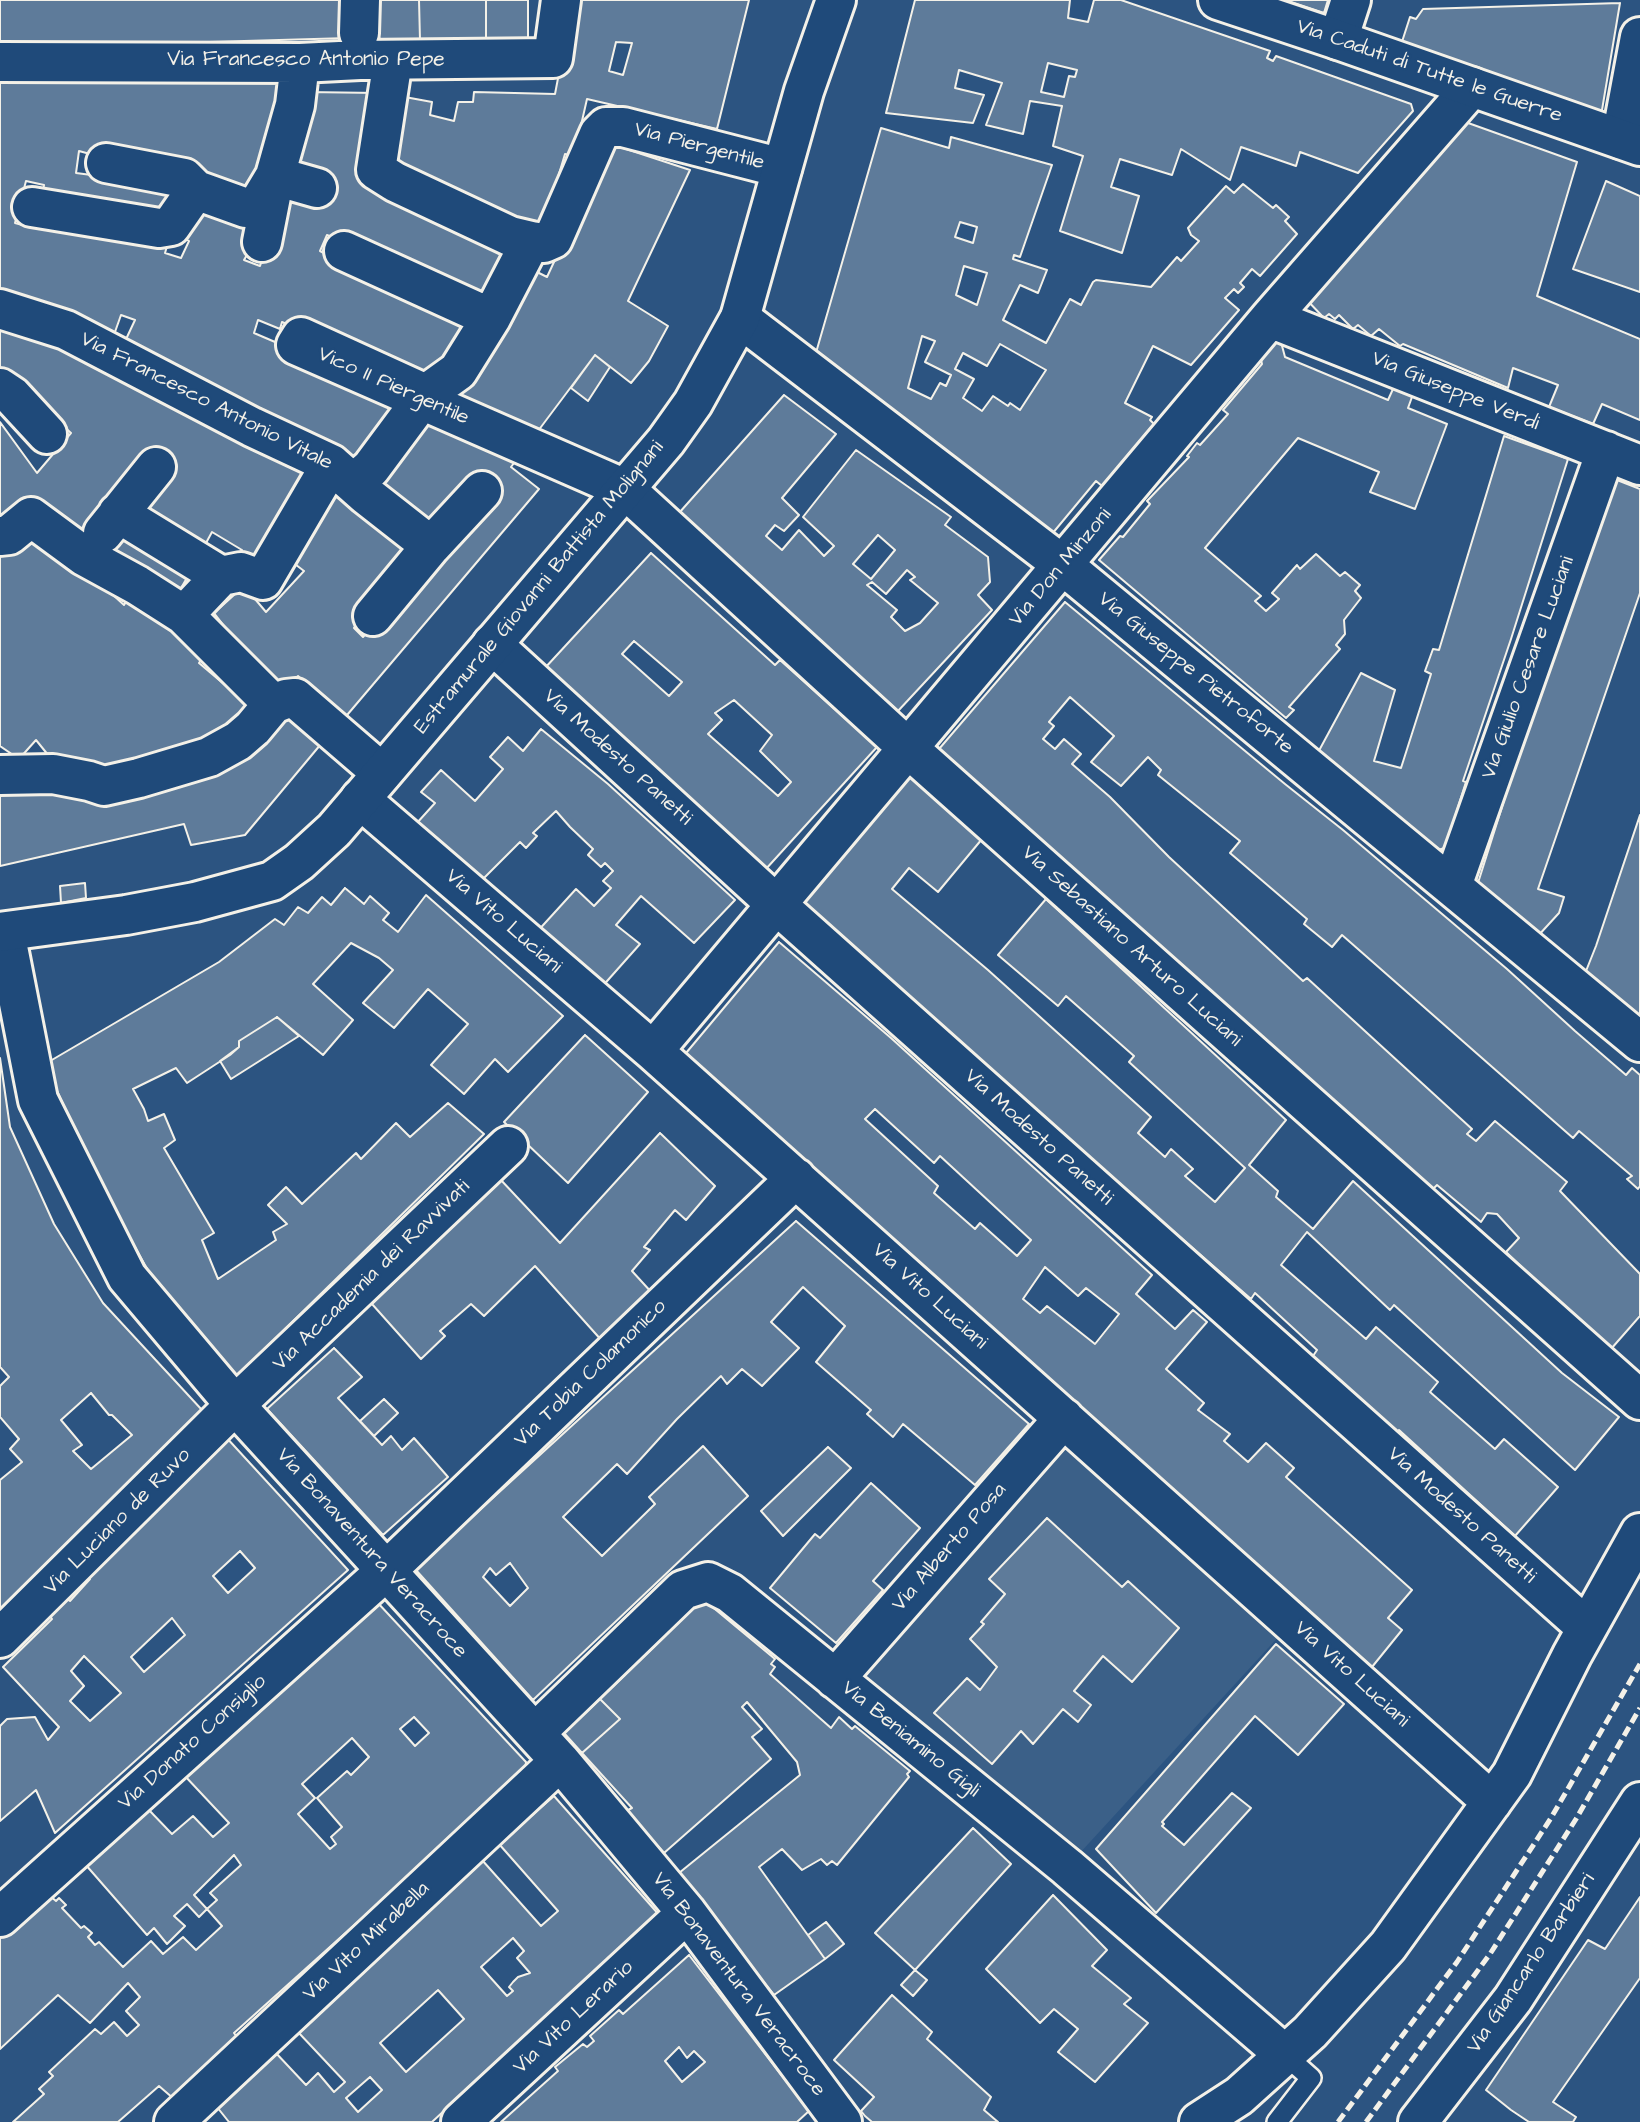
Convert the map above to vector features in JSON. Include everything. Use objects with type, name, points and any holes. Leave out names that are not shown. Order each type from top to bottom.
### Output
[{"type":"street","name":"Via Francesco Antonio Pepe","points":[[0,62],[300,63],[366,39],[553,58],[561,0]]},
{"type":"street","name":"Estramurale Giovanni Battista Molignani","points":[[3,932],[149,911],[195,902],[272,881],[299,862],[334,830],[666,441],[693,403],[740,318],[804,91],[836,0]]},
{"type":"street","name":"Via Caduti di Tutte le Guerre","points":[[1218,0],[1630,143]]},
{"type":"street","points":[[1338,40],[1351,0]]},
{"type":"street","points":[[1630,143],[1640,37]]},
{"type":"street","points":[[184,615],[221,576],[242,572],[263,580],[342,474],[371,468],[426,394],[458,371],[491,318],[531,241],[510,236],[395,182],[376,170],[366,39]]},
{"type":"street","points":[[262,242],[275,176],[295,105],[300,63]]},
{"type":"street","name":"Via Don Minzoni","points":[[653,1051],[1064,566],[1270,318],[1472,88]]},
{"type":"street","name":"Via Piergentile","points":[[531,241],[544,243],[553,239],[599,134],[606,127],[623,127],[782,168]]},
{"type":"street","points":[[106,163],[184,178],[196,190],[246,208],[257,206],[275,176]]},
{"type":"street","points":[[275,176],[317,188]]},
{"type":"street","points":[[32,207],[159,228],[171,226],[196,190]]},
{"type":"street","points":[[344,251],[491,318]]},
{"type":"street","name":"Via Francesco Antonio Vitale","points":[[0,310],[66,330],[342,474],[431,546]]},
{"type":"street","name":"Via Giuseppe Pietroforte","points":[[740,318],[1064,566],[1640,1042]]},
{"type":"street","name":"Via Giuseppe Verdi","points":[[1270,318],[1623,458]]},
{"type":"street","name":"Vico II Piergentile","points":[[426,394],[301,337],[296,345],[625,489]]},
{"type":"street","points":[[0,388],[12,396],[47,434]]},
{"type":"street","name":"Via Giulio Cesare Luciani","points":[[1452,886],[1623,458]]},
{"type":"street","points":[[84,556],[156,467]]},
{"type":"street","name":"Via Sebastiano Arturo Luciani","points":[[625,489],[909,749],[1640,1400]]},
{"type":"street","points":[[373,617],[431,546],[482,491]]},
{"type":"street","points":[[118,513],[221,576]]},
{"type":"street","points":[[0,536],[9,535],[31,517],[84,556],[184,615],[273,704],[238,741],[209,757],[104,786],[53,774],[0,775]]},
{"type":"street","name":"Via Modesto Panetti","points":[[492,644],[777,905],[1587,1628]]},
{"type":"street","name":"Via Vito Luciani","points":[[273,704],[295,698],[371,786],[653,1051],[1492,1802]]},
{"type":"street","name":"Via Bonaventura Veracroce","points":[[3,932],[38,1100],[127,1277],[235,1405],[561,1762],[687,1913],[842,2122]]},
{"type":"street","name":"Via Accademia dei Ravvivati","points":[[235,1405],[508,1146]]},
{"type":"street","name":"Via Tobia Colamonico","points":[[387,1570],[796,1178]]},
{"type":"street","name":"Via Luciano de Ruvo","points":[[0,1638],[235,1405]]},
{"type":"street","name":"Via Alberto Posa","points":[[835,1679],[1064,1418]]},
{"type":"street","points":[[1199,2122],[1239,2096],[1310,2032],[1388,1946],[1511,1774],[1640,1533]]},
{"type":"street","name":"Via Donato Consiglio","points":[[0,1917],[387,1570]]},
{"type":"street","name":"Via Beniamino Gigli","points":[[535,1733],[683,1590],[708,1582],[730,1593],[1067,1867],[1284,2054]]},
{"type":"street","name":"Via Vito Mirabella","points":[[174,2122],[561,1762]]},
{"type":"street","name":"Via Giancarlo Barbieri","points":[[1418,2122],[1513,1999],[1640,1802]]},
{"type":"street","name":"Via Vito Lerario","points":[[461,2122],[687,1913]]},
{"type":"lane","points":[[1277,2122],[1311,2078],[1284,2054]]},
{"type":"shaded area","points":[[1064,1418],[1292,1622],[1067,1867],[835,1679]]},
{"type":"building","points":[[0,0],[351,0],[349,38],[0,48]]},
{"type":"building","points":[[370,0],[419,0],[420,40],[364,41]]},
{"type":"building","points":[[419,0],[486,0],[486,41],[420,40]]},
{"type":"building","points":[[486,0],[528,0],[528,40],[486,41]]},
{"type":"building","points":[[573,0],[749,0],[717,129],[587,99],[574,156],[565,154],[553,194],[535,233],[389,168],[394,95],[432,102],[430,115],[454,121],[458,102],[473,102],[474,92],[555,94]],"holes":[[[616,42],[632,43],[623,75],[609,71]]]},
{"type":"building","points":[[915,0],[1070,0],[1068,18],[1088,22],[1094,0],[1121,0],[1270,51],[1267,58],[1273,61],[1276,56],[1411,104],[1413,111],[1358,173],[1300,152],[1296,166],[1241,147],[1230,180],[1181,149],[1172,175],[1120,159],[1111,187],[1139,196],[1122,253],[1060,231],[1083,156],[1053,146],[1062,106],[1030,101],[1023,134],[986,125],[1002,83],[959,70],[955,88],[984,95],[973,123],[886,113]],"holes":[[[1048,63],[1077,70],[1075,77],[1069,76],[1064,97],[1041,92]]]},
{"type":"building","points":[[1285,0],[1328,0],[1324,13]]},
{"type":"building","points":[[1620,3],[1601,116],[1399,51],[1410,17],[1416,19],[1423,9]]},
{"type":"building","points":[[0,80],[291,83],[253,198],[79,151],[76,173],[178,186],[171,216],[41,203],[44,185],[26,181],[15,223],[26,226],[29,213],[168,243],[165,253],[181,258],[189,241],[182,237],[199,206],[258,236],[244,260],[260,266],[277,217],[306,92],[378,93],[368,177],[509,245],[481,303],[327,235],[320,251],[387,287],[468,321],[432,383],[389,368],[282,322],[280,329],[258,320],[254,333],[406,398],[365,463],[120,352],[135,320],[121,315],[110,346],[0,296]]},
{"type":"building","points":[[1457,119],[1577,162],[1537,296],[1640,339],[1640,420],[1602,404],[1593,424],[1549,407],[1558,385],[1513,368],[1508,388],[1403,344],[1400,346],[1379,329],[1371,336],[1358,325],[1353,329],[1339,315],[1335,319],[1329,314],[1324,318],[1304,297]]},
{"type":"building","points":[[881,128],[949,148],[951,137],[1052,165],[1020,257],[1014,255],[1013,259],[1047,270],[1038,293],[1020,285],[1003,320],[1046,343],[1070,299],[1081,305],[1096,280],[1151,287],[1177,257],[1181,261],[1199,241],[1191,235],[1188,228],[1226,186],[1234,193],[1243,184],[1273,208],[1276,205],[1289,217],[1285,221],[1297,234],[1260,276],[1252,269],[1240,283],[1244,287],[1238,293],[1234,289],[1225,298],[1239,310],[1191,365],[1153,346],[1125,403],[1152,417],[1150,420],[1154,424],[1102,486],[1096,481],[1052,534],[813,363]],"holes":[[[960,222],[977,227],[973,243],[955,237]],[[964,266],[987,273],[977,305],[956,295]],[[922,336],[935,341],[925,362],[951,375],[946,386],[940,383],[931,399],[908,388]],[[1000,344],[1046,370],[1020,410],[993,396],[982,411],[963,398],[974,379],[955,369],[963,353],[987,366]]]},
{"type":"building","points":[[605,142],[690,170],[628,301],[668,326],[649,361],[631,383],[595,355],[511,467],[539,489],[342,721],[298,676],[276,693],[214,613],[244,586],[266,612],[304,571],[287,558],[337,478],[420,548],[354,628],[363,637],[493,493],[429,533],[367,487],[533,270],[547,277],[586,193]]},
{"type":"building","points":[[1606,181],[1640,196],[1640,292],[1573,269]]},
{"type":"building","points":[[0,321],[106,362],[314,470],[257,571],[236,559],[242,550],[212,532],[200,554],[138,520],[80,547],[0,520],[0,422],[37,473],[71,433],[6,374],[0,377]]},
{"type":"building","points":[[1281,342],[1285,357],[1388,400],[1393,389],[1402,391],[1412,397],[1408,408],[1447,424],[1415,509],[1370,492],[1379,472],[1298,438],[1205,548],[1261,596],[1255,601],[1266,611],[1279,599],[1272,593],[1297,565],[1300,569],[1316,554],[1340,576],[1345,572],[1360,585],[1355,591],[1361,598],[1344,620],[1345,634],[1336,645],[1340,649],[1289,707],[1294,710],[1286,718],[1099,560],[1120,536],[1123,537],[1150,504],[1147,501],[1189,457],[1187,456],[1197,443],[1200,445],[1228,414],[1223,410],[1262,364],[1258,347]]},
{"type":"building","points":[[595,355],[610,367],[588,401],[571,388]]},
{"type":"building","points":[[784,395],[836,434],[782,498],[799,515],[784,531],[775,525],[766,536],[782,550],[799,530],[824,556],[834,546],[803,517],[856,450],[951,517],[945,525],[988,557],[990,582],[978,595],[992,610],[898,711],[679,513]],"holes":[[[878,535],[895,550],[871,579],[853,564]],[[907,570],[915,577],[910,580],[938,603],[920,623],[905,631],[891,617],[897,610],[867,585],[872,582],[886,594]]]},
{"type":"building","points":[[1504,436],[1568,459],[1463,781],[1466,782],[1445,848],[1430,852],[1315,758],[1361,673],[1395,690],[1374,761],[1401,768],[1431,674],[1425,671],[1433,649],[1439,650]]},
{"type":"building","points":[[1612,478],[1640,489],[1640,593],[1538,889],[1564,897],[1559,913],[1537,937],[1477,886],[1604,484]]},
{"type":"building","points":[[117,525],[192,569],[176,597],[102,553]]},
{"type":"building","points":[[32,527],[65,551],[124,605],[134,590],[208,649],[199,663],[257,712],[235,736],[107,777],[57,766],[36,740],[19,759],[0,746],[0,554]]},
{"type":"building","points":[[651,553],[775,665],[780,660],[877,747],[765,870],[544,669]],"holes":[[[634,641],[682,682],[669,696],[622,654]],[[734,700],[772,735],[760,751],[791,782],[778,796],[708,734],[722,720],[715,713]]]},
{"type":"building","points":[[1065,602],[1343,830],[1507,969],[1626,1075],[1632,1068],[1640,1075],[1638,1189],[1627,1179],[1632,1176],[1579,1131],[1573,1138],[1342,935],[1332,947],[1304,924],[1307,919],[1230,853],[1240,841],[1158,775],[1161,770],[1148,757],[1121,786],[1091,762],[1114,736],[1070,697],[1049,722],[1054,726],[1043,739],[1055,749],[1064,739],[1081,754],[1072,764],[1303,981],[1307,978],[1472,1129],[1467,1134],[1476,1141],[1495,1121],[1567,1182],[1560,1191],[1640,1274],[1640,1316],[1611,1349],[1535,1286],[1538,1283],[1506,1252],[1519,1238],[1497,1214],[1487,1213],[1481,1222],[1437,1185],[1430,1192],[939,749]]},
{"type":"building","points":[[280,709],[321,744],[245,835],[191,845],[184,824],[0,866],[0,790],[81,787]]},
{"type":"building","points":[[541,729],[608,784],[735,900],[694,943],[641,896],[616,925],[640,944],[600,989],[535,934],[576,889],[594,906],[611,888],[603,881],[613,871],[605,863],[601,867],[588,855],[593,849],[556,811],[533,833],[537,836],[526,848],[520,842],[480,882],[416,824],[435,803],[421,792],[441,770],[475,801],[503,769],[490,757],[508,737],[523,751]]},
{"type":"building","points":[[910,774],[982,839],[938,892],[909,868],[892,889],[988,970],[1151,1117],[1138,1133],[1165,1157],[1171,1149],[1193,1169],[1185,1176],[1215,1202],[1245,1168],[1129,1062],[1134,1056],[1066,996],[1058,1006],[998,955],[1046,899],[1286,1120],[1249,1165],[1278,1191],[1276,1197],[1313,1229],[1353,1181],[1562,1373],[1619,1417],[1575,1470],[1394,1305],[1390,1310],[1307,1232],[1281,1265],[1366,1339],[1376,1327],[1438,1382],[1430,1392],[1495,1449],[1504,1439],[1558,1487],[1515,1536],[1399,1430],[1394,1435],[1311,1359],[1317,1350],[1255,1293],[1251,1299],[1173,1231],[1170,1235],[1105,1171],[991,1070],[986,1075],[800,905]]},
{"type":"building","points":[[1640,815],[1640,1023],[1584,976]]},
{"type":"building","points":[[85,883],[86,898],[61,903],[60,886]]},
{"type":"building","points":[[345,888],[364,904],[370,896],[389,913],[383,920],[398,932],[426,895],[563,1016],[508,1072],[495,1059],[464,1094],[431,1065],[468,1024],[428,989],[394,1028],[363,1003],[393,970],[379,958],[351,943],[313,984],[353,1020],[323,1055],[277,1017],[239,1041],[239,1047],[230,1055],[187,1083],[176,1068],[133,1089],[148,1121],[164,1114],[175,1140],[164,1148],[214,1233],[202,1240],[218,1279],[276,1240],[273,1232],[287,1224],[268,1205],[286,1187],[302,1204],[356,1153],[361,1159],[396,1123],[410,1137],[448,1103],[484,1134],[233,1380],[168,1306],[96,1178],[45,1064],[219,962],[275,919],[284,925],[298,907],[308,913],[322,897],[331,905]]},
{"type":"building","points":[[779,942],[891,1038],[1152,1275],[1136,1294],[1175,1329],[1193,1310],[1207,1322],[1166,1369],[1204,1403],[1198,1410],[1230,1434],[1224,1441],[1248,1462],[1266,1443],[1294,1468],[1286,1477],[1412,1590],[1388,1618],[1402,1630],[1372,1667],[681,1059]],"holes":[[[875,1109],[934,1163],[940,1156],[1031,1240],[1017,1256],[980,1223],[975,1229],[934,1193],[938,1186],[865,1119]],[[1045,1267],[1078,1296],[1086,1288],[1119,1314],[1095,1344],[1047,1306],[1040,1313],[1023,1299]]]},
{"type":"building","points":[[277,1017],[299,1036],[231,1079],[220,1061],[239,1047],[239,1041]]},
{"type":"building","points":[[585,1035],[648,1092],[568,1183],[504,1122]]},
{"type":"building","points":[[0,1058],[10,1127],[54,1224],[103,1303],[202,1410],[0,1616],[0,1480],[22,1462],[10,1449],[19,1439],[0,1417],[0,1386],[9,1377],[0,1367]],"holes":[[[91,1393],[109,1415],[132,1435],[91,1469],[73,1451],[82,1445],[61,1420]]]},
{"type":"building","points":[[660,1133],[715,1186],[686,1220],[675,1210],[644,1247],[650,1250],[632,1271],[653,1294],[603,1342],[535,1266],[484,1316],[471,1304],[440,1331],[445,1336],[421,1359],[372,1304],[500,1179],[560,1243]]},
{"type":"building","points":[[796,1221],[1029,1424],[975,1485],[903,1424],[893,1437],[867,1414],[871,1410],[816,1362],[845,1326],[803,1287],[771,1322],[799,1348],[762,1386],[742,1369],[727,1384],[721,1376],[627,1474],[617,1464],[563,1517],[602,1556],[655,1504],[649,1497],[703,1446],[748,1496],[533,1700],[415,1569]],"holes":[[[510,1563],[528,1588],[510,1606],[483,1577],[490,1568],[496,1575]]]},
{"type":"building","points":[[334,1348],[362,1377],[338,1398],[382,1445],[391,1436],[402,1450],[414,1438],[448,1477],[383,1535],[267,1409]]},
{"type":"building","points":[[384,1399],[398,1413],[374,1436],[360,1421]]},
{"type":"building","points":[[225,1436],[348,1570],[55,1833],[36,1790],[0,1821],[0,1726],[7,1719],[35,1717],[48,1740],[59,1727],[3,1667],[52,1619],[48,1613],[64,1597],[70,1601],[90,1579],[87,1574]],"holes":[[[240,1551],[255,1568],[228,1593],[213,1576]],[[172,1618],[185,1635],[144,1672],[131,1657]],[[84,1656],[121,1693],[90,1721],[70,1701],[84,1686],[71,1671]]]},
{"type":"building","points":[[828,1447],[851,1468],[783,1536],[761,1511]]},
{"type":"building","points":[[871,1483],[920,1528],[873,1581],[883,1590],[836,1643],[770,1588],[815,1534],[820,1538]]},
{"type":"building","points":[[1047,1518],[1122,1587],[1128,1581],[1179,1628],[1132,1682],[1103,1656],[1074,1691],[1091,1705],[1078,1722],[1063,1709],[1033,1744],[1021,1731],[992,1764],[934,1713],[967,1678],[980,1690],[997,1667],[970,1639],[1005,1594],[989,1579]]},
{"type":"building","points":[[704,1600],[775,1659],[771,1664],[775,1667],[770,1674],[831,1728],[839,1717],[852,1729],[855,1726],[910,1771],[907,1774],[909,1777],[837,1865],[832,1861],[827,1865],[821,1859],[802,1870],[782,1849],[759,1867],[825,1959],[774,1995],[708,1914],[679,1873],[800,1775],[797,1762],[747,1702],[742,1707],[762,1729],[752,1737],[771,1759],[664,1853],[626,1811],[632,1808],[582,1753],[620,1719],[600,1699],[666,1635],[664,1632],[696,1601]]},
{"type":"building","points":[[377,1602],[526,1762],[525,1772],[234,2033],[237,2037],[174,2099],[159,2086],[118,2122],[13,2122],[44,2094],[39,2089],[53,2076],[49,2072],[95,2029],[101,2034],[114,2022],[127,2036],[139,2025],[126,2011],[140,1997],[128,1983],[90,2023],[58,1995],[0,2049],[0,1934],[49,1895],[56,1901],[59,1898],[66,1905],[62,1908],[81,1928],[84,1926],[92,1933],[88,1937],[95,1945],[99,1942],[123,1967],[151,1941],[163,1954],[183,1937],[196,1950],[222,1926],[207,1909],[199,1917],[187,1904],[174,1916],[185,1926],[167,1944],[154,1928],[147,1935],[85,1864],[148,1809],[172,1834],[193,1816],[213,1837],[229,1823],[184,1775],[197,1756],[203,1762]],"holes":[[[414,1717],[429,1733],[415,1746],[400,1729]],[[352,1738],[369,1757],[351,1775],[347,1771],[317,1798],[342,1827],[331,1837],[336,1844],[330,1849],[298,1814],[315,1798],[302,1784]],[[234,1855],[241,1865],[210,1893],[217,1900],[207,1909],[194,1895]]]},
{"type":"building","points":[[1276,1644],[1344,1704],[1298,1755],[1255,1716],[1162,1822],[1162,1826],[1184,1845],[1232,1793],[1251,1808],[1156,1913],[1096,1849]]},
{"type":"building","points":[[600,1699],[620,1719],[582,1753],[564,1733]]},
{"type":"building","points":[[554,1796],[661,1917],[451,2114],[446,2109],[432,2122],[229,2122],[213,2102],[275,2052],[306,2085],[318,2073],[334,2092],[345,2082],[298,2032],[482,1860],[541,1926],[558,1911],[499,1844]],"holes":[[[513,1938],[524,1951],[517,1958],[530,1973],[518,1977],[509,1987],[513,1991],[507,1996],[481,1967]],[[438,1990],[464,2019],[406,2072],[380,2043]],[[370,2077],[382,2090],[358,2112],[346,2098]]]},
{"type":"building","points":[[973,1828],[1011,1864],[915,1970],[875,1933]]},
{"type":"building","points":[[1053,1895],[1107,1950],[1092,1966],[1131,1998],[1124,2004],[1148,2023],[1095,2082],[1058,2052],[1078,2029],[1054,2009],[1040,2023],[986,1969]]},
{"type":"building","points":[[1640,1897],[1640,1978],[1553,2102],[1576,2117],[1573,2122],[1529,2122],[1486,2090],[1588,1940],[1605,1949]]},
{"type":"building","points":[[826,1922],[844,1944],[825,1959],[808,1935]]},
{"type":"building","points":[[689,1955],[809,2111],[797,2122],[501,2122],[558,2071],[555,2067],[583,2044],[587,2047],[594,2041],[590,2036],[619,2010],[623,2014]],"holes":[[[679,2047],[687,2058],[694,2051],[705,2062],[682,2082],[665,2061]]]},
{"type":"building","points":[[915,1970],[927,1980],[913,1996],[901,1985]]},
{"type":"building","points":[[892,1995],[932,2032],[927,2039],[991,2097],[984,2110],[998,2122],[872,2122],[865,2116],[861,2111],[874,2097],[834,2060]]},
{"type":"railway","points":[[1338,2122],[1457,1962],[1551,1818],[1640,1664]]},
{"type":"railway","points":[[1366,2122],[1490,1954],[1576,1819],[1640,1708]]}]
